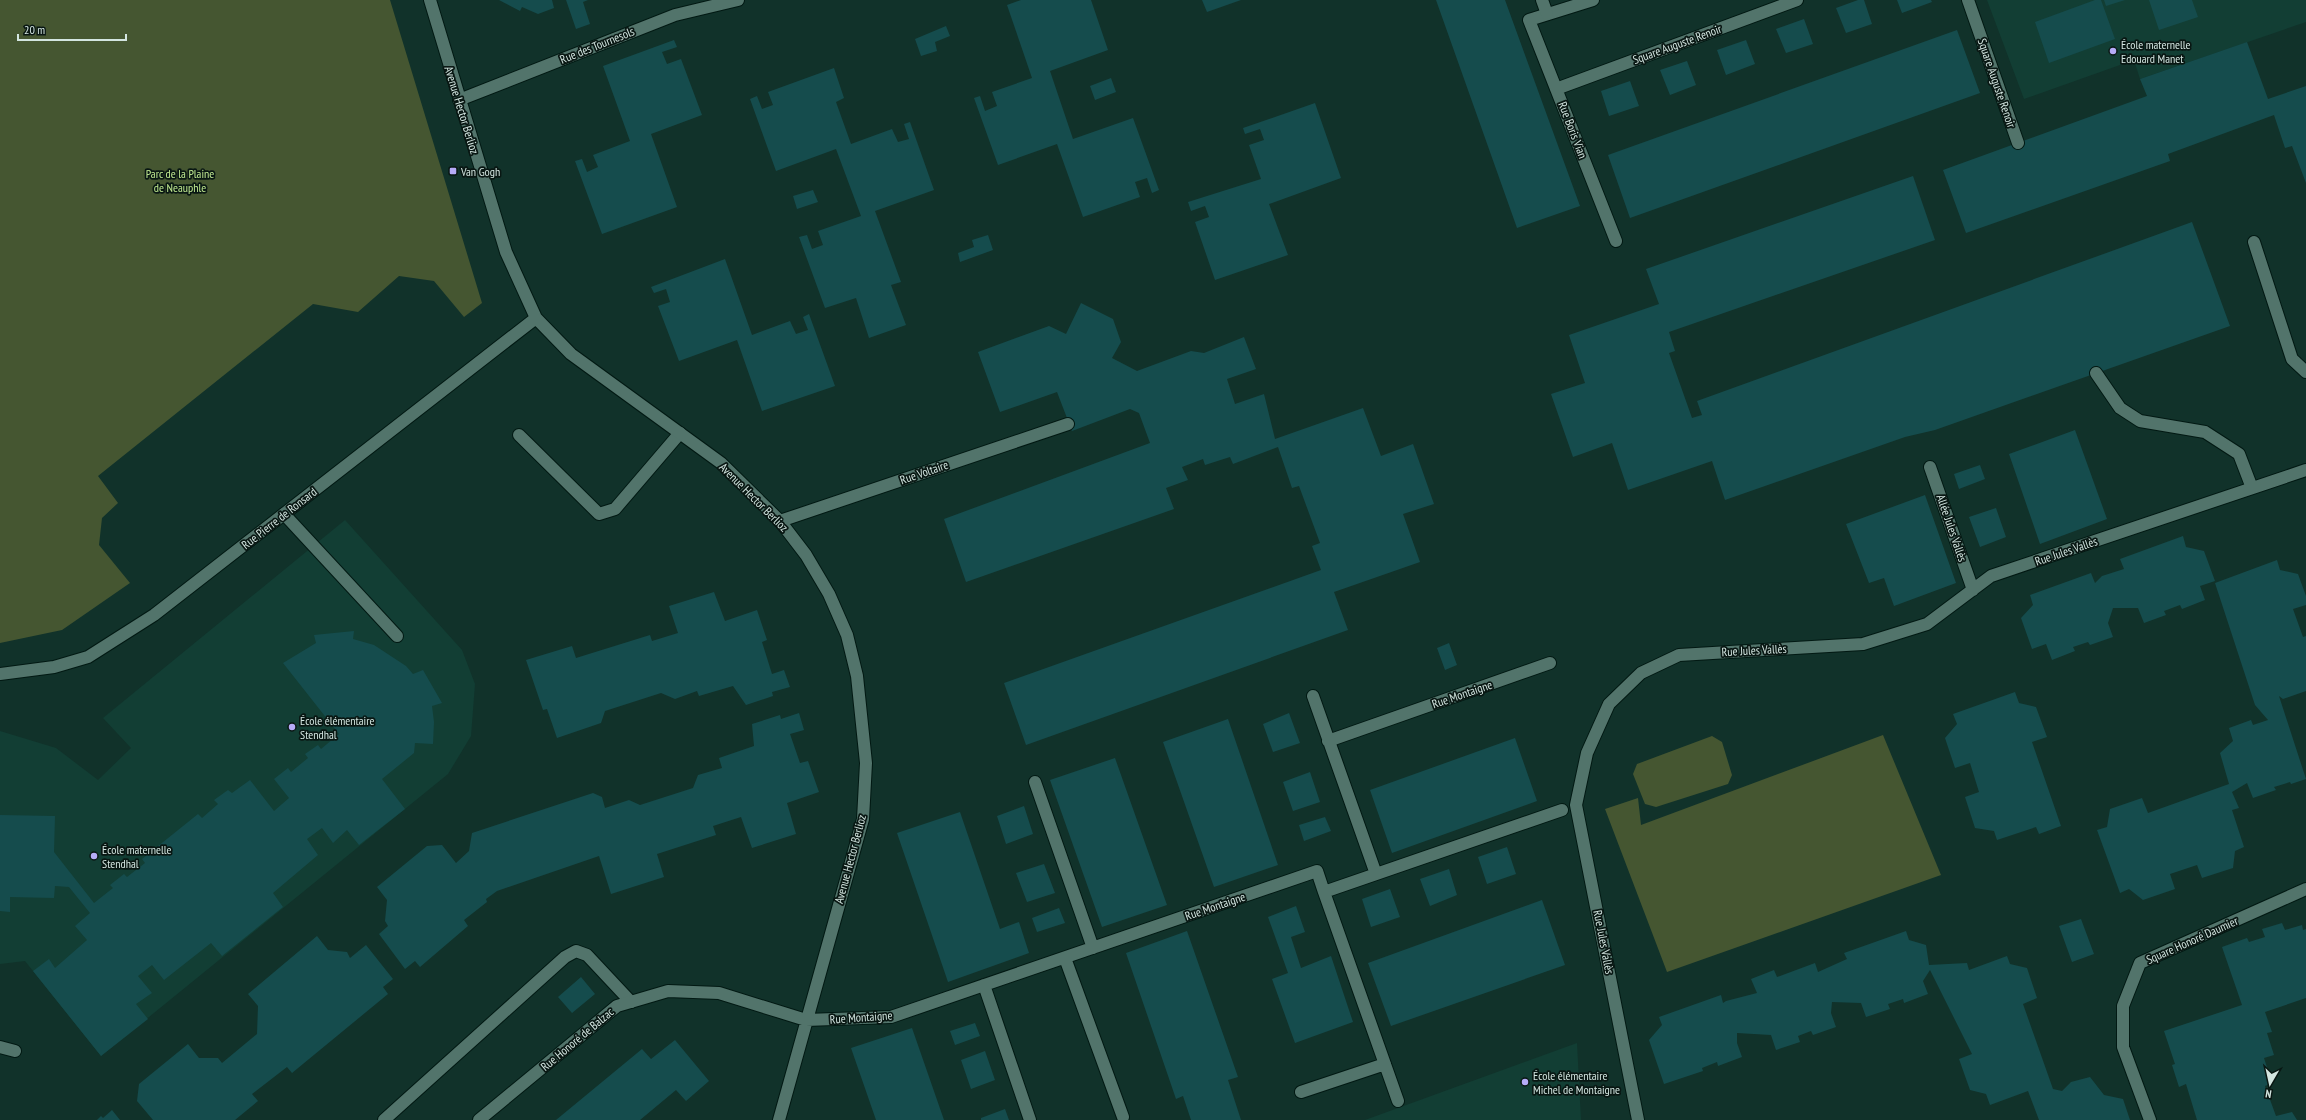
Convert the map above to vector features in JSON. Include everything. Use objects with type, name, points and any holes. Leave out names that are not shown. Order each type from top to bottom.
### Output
[{"type":"street","name":"Avenue Hector Berlioz","points":[[430,0],[506,252],[536,318],[571,354],[721,463],[780,521],[810,562],[829,594],[847,634],[857,676],[866,764],[863,819],[779,1120]]},
{"type":"street","name":"Rue des Tournesols","points":[[459,100],[675,14],[738,0]]},
{"type":"street","points":[[1542,0],[1547,14],[1593,0]]},
{"type":"street","name":"Square Auguste Renoir","points":[[1556,89],[1797,0]]},
{"type":"street","name":"Square Auguste Renoir","points":[[1968,0],[2018,143]]},
{"type":"street","name":"Rue Boris Vian","points":[[1547,14],[1529,20],[1616,241]]},
{"type":"street","points":[[2254,242],[2292,359],[2306,372]]},
{"type":"street","name":"Rue Pierre de Ronsard","points":[[0,674],[54,667],[88,657],[154,615],[536,318]]},
{"type":"street","points":[[2096,373],[2120,408],[2140,421],[2205,432],[2239,454],[2252,488]]},
{"type":"street","name":"Rue Voltaire","points":[[780,521],[1068,424]]},
{"type":"street","points":[[519,435],[599,514],[615,509],[680,433]]},
{"type":"street","name":"Allée Jules Vallès","points":[[1930,467],[1973,590]]},
{"type":"street","name":"Rue Jules Vallès","points":[[1638,1120],[1576,805],[1587,753],[1609,704],[1641,673],[1680,655],[1863,644],[1927,624],[1991,576],[2306,470]]},
{"type":"street","points":[[284,514],[398,636]]},
{"type":"street","name":"Rue Montaigne","points":[[1328,741],[1550,663]]},
{"type":"street","points":[[1313,696],[1376,874]]},
{"type":"street","points":[[1035,782],[1092,948]]},
{"type":"street","points":[[1324,892],[1562,810]]},
{"type":"street","name":"Rue Montaigne","points":[[806,1020],[891,1017],[1317,872],[1398,1102]]},
{"type":"street","name":"Square Honoré Daumier","points":[[2150,1120],[2123,1047],[2124,1006],[2140,963],[2306,889]]},
{"type":"street","points":[[384,1120],[565,957],[576,951],[587,955],[631,1002]]},
{"type":"street","points":[[1065,958],[1123,1117]]},
{"type":"street","points":[[984,985],[1030,1120]]},
{"type":"street","name":"Rue Honoré de Balzac","points":[[479,1120],[493,1116],[617,1006],[668,991],[718,993],[806,1020]]},
{"type":"street","points":[[0,1047],[15,1050]]},
{"type":"street","points":[[1301,1092],[1385,1064]]},
{"type":"shaded area","name":"École maternelle Edouard Manet","points":[[1987,0],[2306,0],[2306,22],[2140,79],[2134,60],[2024,99]]},
{"type":"shaded area","name":"École élémentaire Stendhal","points":[[345,520],[462,650],[475,684],[471,736],[448,774],[101,1056],[25,961],[0,964],[0,731],[56,748],[98,780],[131,748],[103,718]]},
{"type":"shaded area","name":"École élémentaire Michel de Montaigne","points":[[1577,1043],[1581,1120],[1365,1120]]},
{"type":"green space","name":"Parc de la Plaine de Neauphle","points":[[0,0],[390,0],[482,303],[464,317],[434,281],[399,276],[358,312],[313,304],[98,476],[118,503],[102,518],[99,545],[130,583],[62,630],[0,643]]},
{"type":"green space","points":[[1883,735],[1941,875],[1667,972],[1605,809],[1638,798],[1641,825]]},
{"type":"green space","points":[[1712,736],[1722,742],[1732,775],[1728,784],[1656,807],[1645,804],[1633,774],[1637,764]]},
{"type":"building","points":[[499,0],[552,0],[554,8],[538,14],[522,7],[520,11]]},
{"type":"building","points":[[566,0],[588,0],[583,2],[590,24],[576,29]]},
{"type":"building","points":[[1021,0],[1091,0],[1108,50],[1050,71],[1073,139],[1133,118],[1159,190],[1152,193],[1147,178],[1135,182],[1140,197],[1083,217],[1057,144],[998,165],[974,98],[980,96],[985,111],[997,106],[992,92],[1032,78],[1007,5]]},
{"type":"building","points":[[1202,0],[1241,0],[1207,12]]},
{"type":"building","points":[[1436,0],[1505,0],[1580,206],[1517,228]]},
{"type":"building","points":[[1858,0],[1864,0],[1872,24],[1846,33],[1836,8]]},
{"type":"building","points":[[1897,0],[1931,0],[1932,2],[1902,13]]},
{"type":"building","points":[[2095,0],[2101,0],[2115,39],[2049,63],[2035,22]]},
{"type":"building","points":[[2104,0],[2125,0],[2106,6]]},
{"type":"building","points":[[2149,0],[2192,0],[2198,17],[2159,30]]},
{"type":"building","points":[[1804,19],[1813,44],[1786,53],[1776,29]]},
{"type":"building","points":[[946,26],[950,36],[935,42],[937,51],[921,56],[915,39]]},
{"type":"building","points":[[1957,30],[1980,93],[1630,218],[1608,155]]},
{"type":"building","points":[[674,40],[677,47],[662,52],[667,64],[681,59],[702,115],[651,134],[677,207],[602,234],[575,161],[582,159],[587,172],[598,167],[593,155],[630,141],[603,66]]},
{"type":"building","points":[[1746,40],[1755,64],[1726,75],[1717,50]]},
{"type":"building","points":[[2247,42],[2268,99],[2306,86],[2306,183],[2292,146],[2285,148],[2274,115],[2168,154],[2170,161],[1966,233],[1943,170],[2147,96],[2140,79]]},
{"type":"building","points":[[1687,61],[1696,85],[1670,95],[1660,70]]},
{"type":"building","points":[[834,68],[844,98],[836,102],[851,144],[892,129],[898,142],[909,139],[904,124],[910,122],[934,190],[875,211],[901,282],[891,285],[906,325],[869,338],[856,298],[825,308],[799,237],[807,235],[812,249],[823,245],[818,231],[861,216],[836,149],[776,171],[750,99],[757,96],[762,109],[773,105],[768,92]]},
{"type":"building","points":[[1111,78],[1116,92],[1095,100],[1090,86]]},
{"type":"building","points":[[1630,81],[1639,106],[1609,116],[1601,91]]},
{"type":"building","points":[[1315,103],[1341,178],[1269,204],[1288,255],[1215,280],[1195,222],[1209,217],[1205,206],[1191,211],[1188,202],[1261,179],[1249,145],[1264,140],[1260,129],[1245,134],[1243,128]]},
{"type":"building","points":[[1913,176],[1935,240],[1669,332],[1675,351],[1669,353],[1692,418],[1702,415],[1697,401],[2192,222],[2230,326],[1935,430],[1905,437],[1725,500],[1712,461],[1628,490],[1612,443],[1573,457],[1551,394],[1585,383],[1569,335],[1659,304],[1646,269]]},
{"type":"building","points":[[813,190],[818,202],[797,209],[793,196]]},
{"type":"building","points":[[988,235],[993,250],[960,262],[958,253],[974,247],[972,240]]},
{"type":"building","points":[[725,259],[752,335],[790,321],[796,334],[808,330],[803,317],[809,314],[835,386],[762,411],[737,340],[679,361],[658,306],[670,302],[666,289],[654,293],[651,287]]},
{"type":"building","points":[[1081,303],[1113,319],[1121,342],[1112,358],[1137,371],[1191,351],[1204,353],[1244,337],[1256,369],[1227,379],[1235,404],[1264,394],[1275,439],[1363,408],[1381,456],[1413,444],[1434,504],[1403,514],[1420,562],[1334,592],[1348,630],[1026,745],[1004,683],[1321,570],[1312,546],[1320,543],[1299,486],[1292,488],[1278,447],[1233,464],[1230,457],[1205,465],[1203,459],[1182,467],[1188,480],[1166,488],[1174,509],[966,582],[944,519],[1150,443],[1139,413],[1130,409],[1072,431],[1057,392],[1000,412],[978,352],[1049,326],[1066,334]]},
{"type":"building","points":[[2075,430],[2107,519],[2040,544],[2009,454]]},
{"type":"building","points":[[1980,465],[1985,479],[1959,489],[1954,474]]},
{"type":"building","points":[[1925,495],[1956,583],[1894,606],[1884,578],[1869,583],[1846,524]]},
{"type":"building","points":[[1996,508],[2006,537],[1980,547],[1969,517]]},
{"type":"building","points":[[2183,536],[2186,547],[2204,551],[2215,581],[2200,586],[2205,600],[2182,609],[2180,605],[2164,611],[2166,615],[2144,623],[2138,608],[2113,608],[2108,623],[2113,637],[2090,645],[2088,642],[2073,647],[2075,651],[2052,660],[2046,644],[2032,649],[2021,618],[2033,605],[2030,595],[2091,573],[2095,583],[2102,576],[2124,569],[2120,559]]},
{"type":"building","points":[[2277,560],[2280,570],[2298,574],[2306,596],[2306,605],[2293,609],[2303,637],[2306,636],[2306,691],[2283,699],[2279,696],[2306,779],[2291,784],[2290,782],[2274,787],[2276,790],[2253,798],[2247,783],[2232,792],[2239,808],[2232,810],[2244,847],[2235,851],[2233,868],[2202,878],[2197,865],[2170,874],[2175,889],[2143,900],[2129,889],[2120,893],[2097,830],[2107,827],[2110,809],[2142,798],[2148,813],[2229,784],[2220,753],[2233,741],[2229,728],[2251,720],[2253,725],[2268,720],[2255,705],[2215,583]]},
{"type":"building","points":[[714,592],[725,621],[757,610],[767,640],[762,642],[772,674],[784,670],[790,687],[772,692],[773,696],[746,705],[733,686],[699,696],[697,691],[675,699],[661,693],[605,711],[601,723],[557,738],[547,709],[543,710],[526,660],[572,646],[576,658],[650,635],[652,641],[678,633],[669,606]]},
{"type":"building","points":[[354,631],[353,639],[374,645],[406,666],[413,674],[423,670],[442,703],[432,706],[434,722],[433,744],[415,743],[414,753],[382,779],[405,809],[359,845],[347,830],[333,843],[322,828],[307,839],[318,855],[273,893],[283,907],[222,956],[211,943],[164,980],[152,965],[138,976],[152,993],[136,1004],[148,1019],[101,1056],[33,971],[49,959],[55,968],[87,940],[75,926],[90,913],[69,887],[55,886],[54,898],[10,897],[10,912],[0,911],[0,815],[55,816],[54,852],[94,903],[113,888],[110,885],[124,874],[127,877],[145,863],[142,859],[198,814],[202,818],[218,804],[214,800],[228,790],[232,793],[250,780],[274,811],[289,798],[274,779],[288,768],[291,772],[308,758],[305,754],[318,745],[321,749],[339,734],[283,663],[316,643],[314,635]]},
{"type":"building","points":[[1449,643],[1457,665],[1445,670],[1437,648]]},
{"type":"building","points":[[2015,692],[2019,703],[2036,707],[2047,737],[2032,742],[2061,826],[2039,834],[2036,827],[1997,840],[1994,831],[1975,828],[1965,797],[1979,792],[1970,763],[1955,768],[1945,738],[1957,724],[1953,714]]},
{"type":"building","points":[[799,713],[804,730],[790,734],[800,763],[808,761],[819,792],[787,803],[796,834],[752,848],[741,817],[713,826],[716,835],[657,854],[664,877],[611,894],[599,856],[497,891],[486,899],[487,902],[464,920],[468,926],[420,967],[415,961],[405,969],[379,934],[388,926],[385,921],[387,900],[377,887],[427,846],[442,845],[456,863],[469,851],[472,833],[593,793],[602,797],[605,808],[629,800],[640,805],[693,788],[698,775],[722,768],[719,758],[754,746],[752,724],[780,715],[781,719]]},
{"type":"building","points":[[1289,713],[1300,743],[1273,752],[1263,724]]},
{"type":"building","points":[[1228,719],[1278,865],[1214,887],[1163,742]]},
{"type":"building","points":[[1515,738],[1537,801],[1392,853],[1370,790]]},
{"type":"building","points":[[1115,758],[1167,905],[1102,927],[1050,780]]},
{"type":"building","points":[[1310,772],[1320,802],[1293,811],[1283,782]]},
{"type":"building","points":[[1024,806],[1033,834],[1006,844],[997,816]]},
{"type":"building","points":[[960,812],[1000,929],[1019,922],[1029,953],[948,982],[897,833]]},
{"type":"building","points":[[1325,817],[1331,831],[1304,841],[1299,825]]},
{"type":"building","points":[[1507,847],[1516,874],[1487,884],[1478,857]]},
{"type":"building","points":[[1044,864],[1055,893],[1027,902],[1016,873]]},
{"type":"building","points":[[1449,869],[1457,895],[1430,906],[1420,879]]},
{"type":"building","points":[[1390,889],[1400,917],[1371,927],[1362,899]]},
{"type":"building","points":[[1542,900],[1565,965],[1391,1026],[1368,963]]},
{"type":"building","points":[[1296,906],[1305,932],[1291,937],[1301,968],[1331,956],[1353,1022],[1295,1043],[1272,979],[1288,973],[1268,917]]},
{"type":"building","points":[[1059,908],[1065,923],[1037,932],[1032,918]]},
{"type":"building","points":[[2081,919],[2094,954],[2072,962],[2059,926]]},
{"type":"building","points":[[2282,923],[2285,930],[2302,925],[2303,930],[2306,929],[2306,998],[2265,1012],[2272,1032],[2267,1033],[2274,1055],[2264,1058],[2272,1083],[2265,1086],[2276,1116],[2292,1112],[2297,1120],[2197,1120],[2186,1084],[2179,1087],[2172,1065],[2175,1064],[2164,1031],[2242,1005],[2222,947],[2247,938],[2249,942],[2265,937],[2262,929]]},
{"type":"building","points":[[1187,931],[1238,1077],[1228,1080],[1241,1120],[1191,1120],[1183,1096],[1176,1099],[1126,953]]},
{"type":"building","points":[[1906,931],[1909,940],[1926,945],[1929,965],[1967,963],[1969,970],[2007,956],[2010,964],[2027,968],[2037,998],[2023,1004],[2053,1089],[2062,1091],[2071,1082],[2090,1077],[2104,1095],[2123,1099],[2130,1120],[2039,1120],[2028,1091],[1990,1105],[1986,1094],[1970,1090],[1959,1059],[1972,1054],[1930,970],[1923,981],[1928,994],[1904,1003],[1903,999],[1888,1004],[1890,1009],[1866,1017],[1861,1003],[1832,1002],[1831,1013],[1836,1027],[1813,1035],[1811,1031],[1798,1036],[1800,1042],[1776,1050],[1771,1035],[1737,1033],[1737,1043],[1742,1057],[1718,1066],[1717,1062],[1702,1068],[1703,1071],[1664,1084],[1649,1040],[1662,1025],[1659,1017],[1721,995],[1723,1003],[1757,993],[1751,979],[1774,970],[1777,977],[1815,963],[1818,972],[1847,959],[1844,953]]},
{"type":"building","points":[[317,936],[328,950],[347,952],[350,958],[366,945],[393,979],[383,987],[388,994],[292,1073],[287,1067],[252,1094],[258,1101],[235,1120],[153,1120],[137,1101],[139,1084],[188,1044],[199,1058],[218,1058],[222,1063],[257,1034],[258,1006],[248,994]]},
{"type":"building","points":[[581,977],[595,994],[572,1013],[558,997]]},
{"type":"building","points":[[975,1023],[980,1036],[955,1045],[950,1031]]},
{"type":"building","points":[[912,1028],[944,1120],[876,1120],[851,1048]]},
{"type":"building","points":[[675,1040],[709,1081],[686,1101],[676,1090],[640,1120],[556,1120],[642,1049],[651,1059]]},
{"type":"building","points":[[985,1051],[995,1080],[971,1089],[961,1060]]},
{"type":"building","points":[[1005,1109],[1009,1120],[981,1120],[981,1118]]},
{"type":"building","points":[[112,1110],[120,1120],[97,1120],[101,1116],[103,1118]]},
{"type":"place","name":"École maternelle Edouard Manet","points":[[2113,51]]},
{"type":"place","name":"Van Gogh","points":[[453,171]]},
{"type":"place","name":"École élémentaire Stendhal","points":[[292,727]]},
{"type":"place","name":"École maternelle Stendhal","points":[[94,856]]},
{"type":"place","name":"École élémentaire Michel de Montaigne","points":[[1525,1082]]}]
